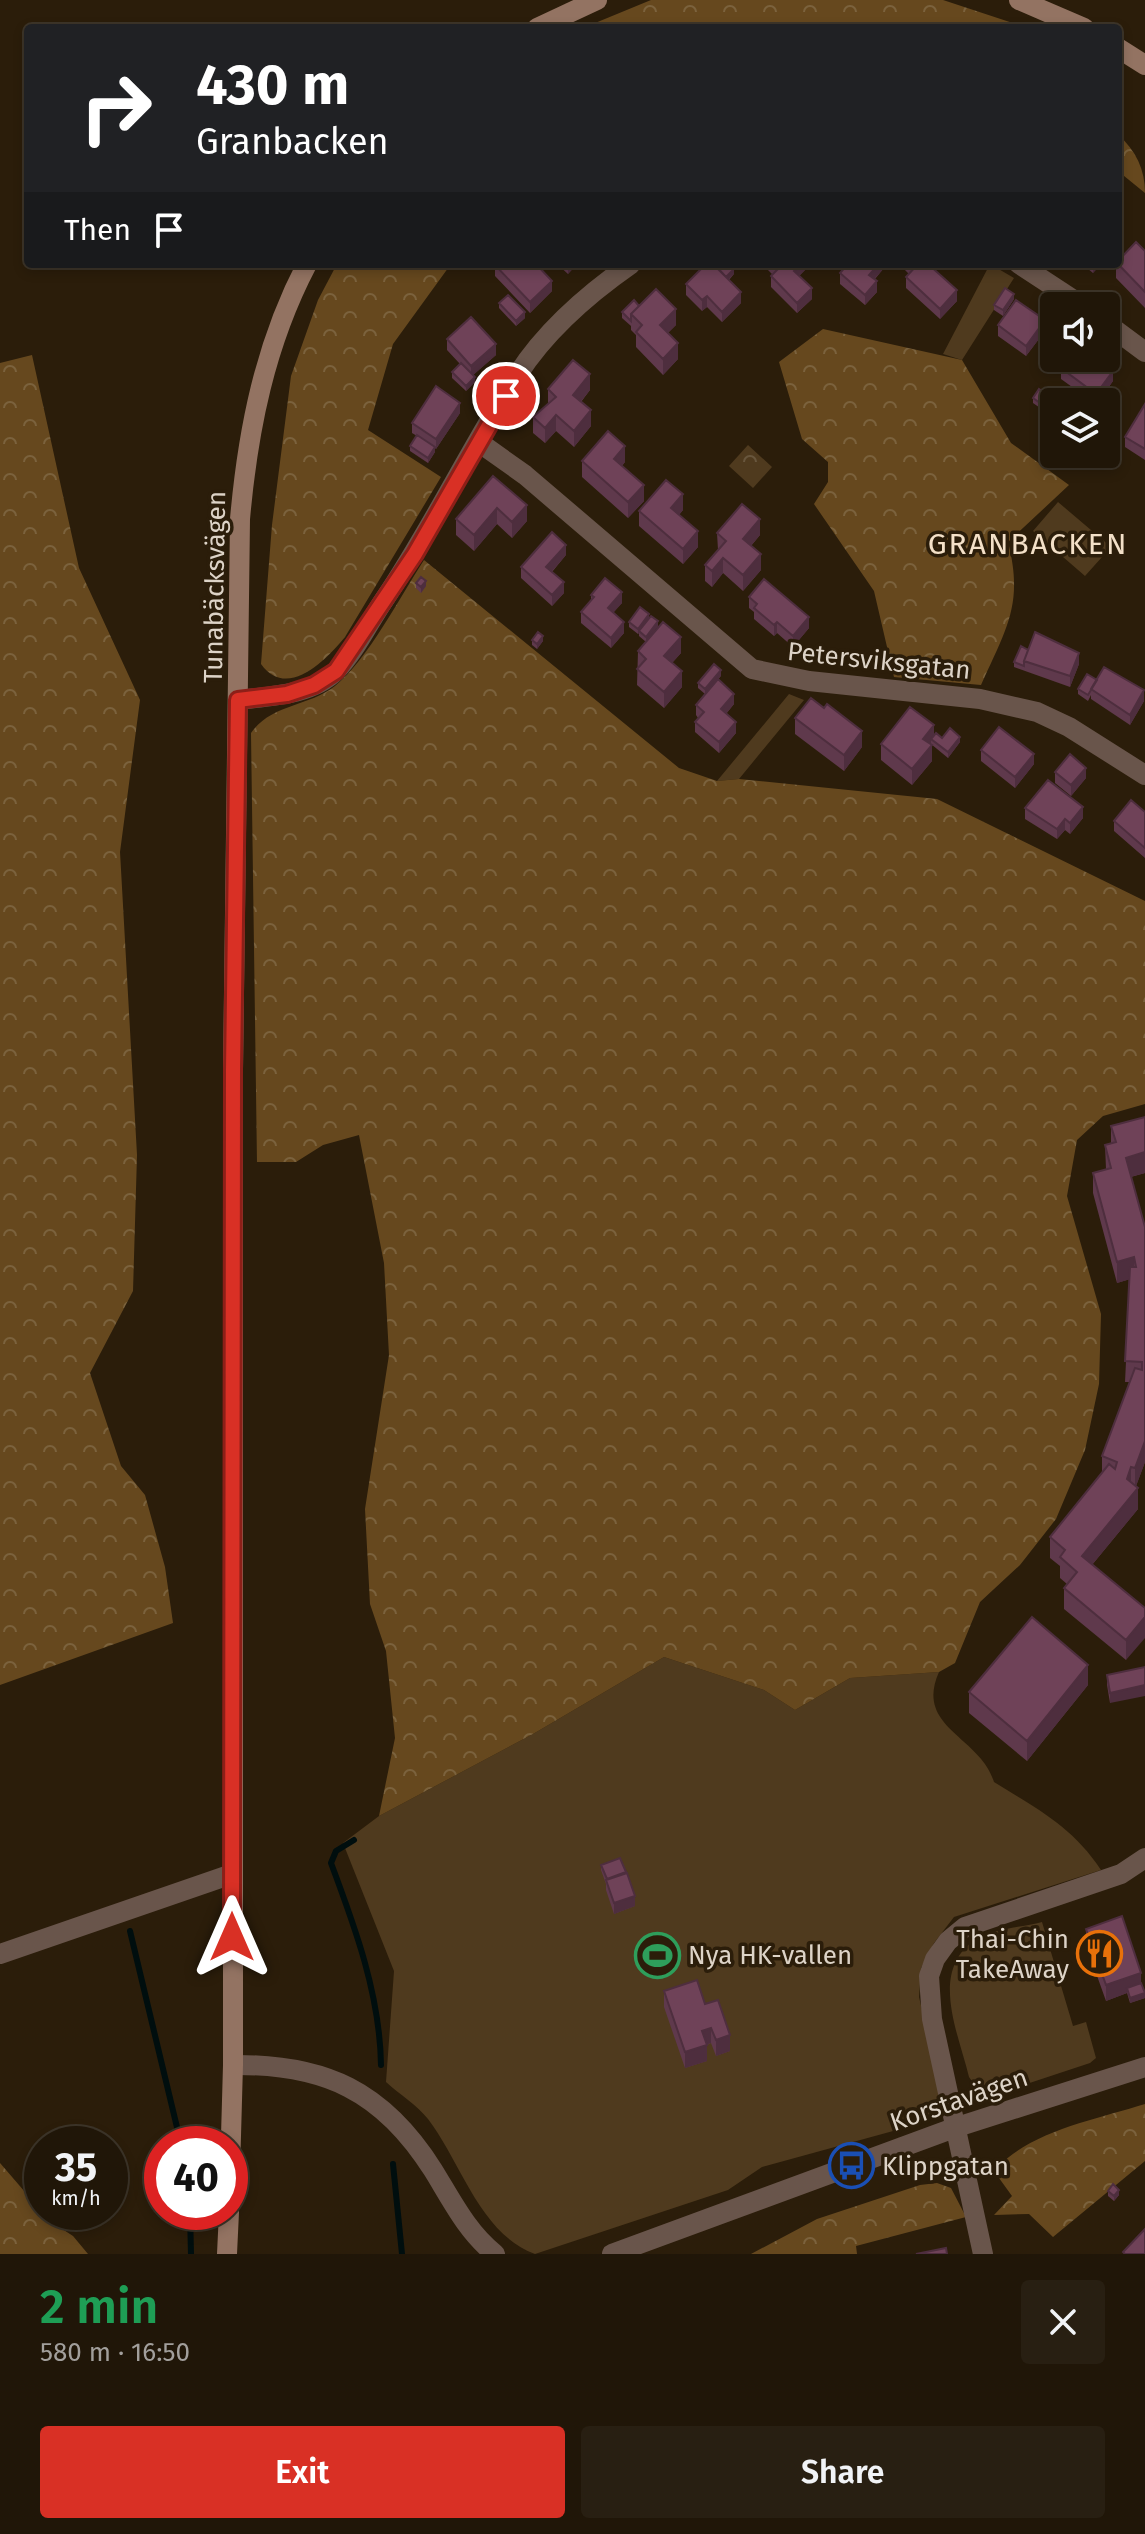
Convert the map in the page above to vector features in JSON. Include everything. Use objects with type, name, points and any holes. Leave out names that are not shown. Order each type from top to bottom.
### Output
[{"type":"street","points":[[546,24],[597,0]]},
{"type":"street","points":[[1019,0],[1075,24]]},
{"type":"street","points":[[1122,51],[1145,65]]},
{"type":"street","name":"Tunabäcksvägen","points":[[231,2126],[233,1070],[240,519],[246,451],[266,361],[286,303],[305,268]]},
{"type":"street","points":[[238,700],[287,694],[314,685],[336,671],[415,554],[519,373],[557,326],[596,288],[625,268]]},
{"type":"street","points":[[1025,268],[1062,292]]},
{"type":"street","points":[[1120,333],[1145,352]]},
{"type":"street","name":"Petersviksgatan","points":[[480,443],[525,475],[752,669],[809,681],[980,699],[1037,712],[1069,727],[1145,775]]},
{"type":"street","points":[[983,2254],[932,2019],[929,1976],[935,1959],[948,1941],[965,1927],[1121,1874],[1145,1858]]},
{"type":"street","points":[[0,1954],[232,1874]]},
{"type":"street","points":[[233,2065],[272,2064],[326,2075],[380,2106],[413,2142],[462,2218],[495,2254]]},
{"type":"street","name":"Korstavägen","points":[[620,2253],[954,2128],[1145,2067]]},
{"type":"street","points":[[227,2254],[228,2230]]},
{"type":"green space","points":[[651,0],[943,0],[1016,24],[593,24]]},
{"type":"green space","points":[[1122,139],[1138,161],[1145,193],[1122,174]]},
{"type":"green space","points":[[335,268],[448,268],[393,344],[368,430],[441,477],[345,637],[316,666],[294,678],[282,678],[271,674],[261,664],[272,525],[291,376],[318,300]]},
{"type":"green space","points":[[988,268],[997,268],[1014,278],[962,360],[943,354]]},
{"type":"green space","points":[[823,329],[962,360],[1011,443],[1040,464],[1040,468],[1046,468],[1069,485],[1008,542],[1014,583],[1010,616],[981,685],[894,677],[874,591],[814,504],[828,482],[828,462],[802,439],[779,362]]},
{"type":"green space","points":[[32,355],[79,568],[140,700],[120,852],[137,1155],[133,1291],[90,1373],[121,1466],[145,1495],[165,1567],[173,1623],[0,1685],[0,363]]},
{"type":"green space","points":[[748,445],[772,467],[753,488],[729,466]]},
{"type":"green space","points":[[1058,502],[1111,547],[1085,576],[1033,531]]},
{"type":"green space","points":[[424,560],[679,768],[717,781],[739,779],[937,799],[1145,901],[1145,1104],[1103,1116],[1077,1140],[1067,1196],[1101,1314],[1099,1384],[1085,1450],[1056,1519],[1020,1565],[980,1602],[955,1663],[939,1672],[850,1678],[795,1710],[764,1690],[664,1657],[533,1734],[379,1816],[395,1738],[386,1651],[370,1604],[365,1509],[389,1355],[384,1263],[359,1135],[323,1145],[296,1162],[257,1162],[251,733],[269,716],[324,693],[347,675],[371,644]]},
{"type":"green space","points":[[789,694],[804,700],[739,779],[717,781]]},
{"type":"green space","name":"Nya HK-vallen","points":[[664,1657],[764,1690],[795,1710],[850,1678],[939,1672],[934,1691],[935,1706],[942,1719],[987,1766],[994,1782],[1066,1830],[1101,1870],[954,1917],[934,1943],[921,1968],[919,1997],[940,2087],[935,2110],[915,2125],[762,2167],[728,2190],[535,2254],[500,2231],[473,2195],[428,2119],[386,2082],[394,1971],[343,1843],[379,1816],[533,1734]]},
{"type":"green space","points":[[1042,1922],[1073,2026],[1086,2022],[1096,2058],[1090,2063],[996,2094],[987,2092],[977,2087],[969,2077],[959,2042],[951,2004],[953,1968],[962,1952],[976,1939]]},
{"type":"green space","points":[[1145,2104],[1145,2161],[1053,2237],[1029,2214],[994,2215],[1012,2196],[999,2178],[999,2166],[1013,2154],[1068,2127]]},
{"type":"green space","points":[[0,2163],[24,2191],[24,2230],[64,2230],[88,2254],[0,2254]]},
{"type":"green space","points":[[937,2183],[951,2188],[966,2217],[856,2246],[857,2254],[751,2254],[817,2219],[920,2185]]},
{"type":"building","points":[[1136,242],[1145,251],[1145,292],[1122,268],[1122,257]]},
{"type":"building","points":[[498,268],[540,268],[552,281],[530,302]]},
{"type":"building","points":[[702,268],[717,268],[741,292],[722,312],[707,296],[702,300],[686,284]]},
{"type":"building","points":[[718,268],[733,268],[726,277]]},
{"type":"building","points":[[797,268],[794,271],[812,288],[797,303],[771,276],[778,269]]},
{"type":"building","points":[[844,268],[875,268],[869,275],[877,281],[865,295],[840,273]]},
{"type":"building","points":[[914,268],[932,268],[957,290],[940,309],[906,277]]},
{"type":"building","points":[[1005,288],[1014,294],[1003,310],[994,305]]},
{"type":"building","points":[[656,289],[676,309],[660,325],[678,343],[663,359],[636,332],[642,325],[631,314]]},
{"type":"building","points":[[508,295],[525,312],[516,321],[499,303]]},
{"type":"building","points":[[634,300],[639,306],[631,314],[631,321],[622,312]]},
{"type":"building","points":[[1016,300],[1040,317],[1040,327],[1026,346],[998,325]]},
{"type":"building","points":[[471,317],[496,344],[471,366],[447,339]]},
{"type":"building","points":[[573,360],[590,374],[573,395],[591,410],[574,431],[556,415],[545,428],[533,417],[556,397],[548,389]]},
{"type":"building","points":[[461,363],[475,377],[466,386],[452,372]]},
{"type":"building","points":[[1066,372],[1112,372],[1100,388],[1088,388]]},
{"type":"building","points":[[436,386],[460,403],[436,439],[412,423]]},
{"type":"building","points":[[1039,389],[1040,390],[1040,403],[1033,398]]},
{"type":"building","points":[[1145,404],[1145,449],[1125,437]]},
{"type":"building","points":[[608,431],[625,446],[614,459],[644,485],[628,502],[582,461]]},
{"type":"building","points":[[417,435],[435,447],[428,458],[410,446]]},
{"type":"building","points":[[493,476],[527,505],[512,522],[497,508],[474,535],[456,519]]},
{"type":"building","points":[[666,480],[683,494],[671,508],[698,531],[683,549],[639,511]]},
{"type":"building","points":[[742,504],[760,519],[743,539],[761,554],[743,575],[723,558],[712,571],[705,565],[726,541],[717,533]]},
{"type":"building","points":[[552,532],[566,545],[546,567],[564,582],[552,595],[521,567]]},
{"type":"building","points":[[421,577],[426,581],[421,587],[416,583]]},
{"type":"building","points":[[605,578],[622,592],[608,608],[624,622],[611,638],[581,612]]},
{"type":"building","points":[[764,579],[809,617],[793,636],[754,608],[757,604],[749,597]]},
{"type":"building","points":[[640,607],[649,614],[638,629],[629,622]]},
{"type":"building","points":[[651,616],[658,621],[646,637],[639,631]]},
{"type":"building","points":[[663,622],[681,637],[664,656],[682,671],[664,692],[637,669],[646,659],[638,651]]},
{"type":"building","points":[[538,632],[543,636],[537,644],[532,640]]},
{"type":"building","points":[[1035,632],[1079,653],[1070,676],[1024,661]]},
{"type":"building","points":[[1021,646],[1028,650],[1024,666],[1014,662]]},
{"type":"building","points":[[714,664],[721,670],[705,689],[698,683]]},
{"type":"building","points":[[1104,667],[1144,690],[1130,715],[1091,689]]},
{"type":"building","points":[[1087,674],[1097,680],[1088,695],[1078,689]]},
{"type":"building","points":[[718,679],[734,694],[721,709],[736,722],[719,742],[695,722],[704,712],[696,705]]},
{"type":"building","points":[[811,698],[824,708],[827,704],[862,731],[844,755],[795,718]]},
{"type":"building","points":[[910,707],[934,725],[923,739],[932,745],[912,769],[881,744]]},
{"type":"building","points":[[999,727],[1034,754],[1015,777],[981,750]]},
{"type":"building","points":[[950,728],[960,737],[948,752],[931,739],[936,733],[942,738]]},
{"type":"building","points":[[1070,754],[1086,768],[1071,785],[1055,772]]},
{"type":"building","points":[[1048,780],[1083,807],[1070,823],[1065,819],[1057,829],[1025,808]]},
{"type":"building","points":[[1131,800],[1145,812],[1145,848],[1114,821]]},
{"type":"building","points":[[1145,1117],[1145,1152],[1126,1158],[1145,1227],[1145,1441],[1135,1468],[1131,1467],[1127,1479],[1138,1488],[1082,1556],[1145,1608],[1145,1617],[1126,1640],[1064,1588],[1077,1572],[1060,1557],[1065,1550],[1050,1537],[1109,1464],[1115,1469],[1117,1462],[1102,1456],[1135,1368],[1142,1370],[1142,1362],[1125,1361],[1130,1267],[1136,1267],[1134,1257],[1117,1262],[1093,1173],[1111,1168],[1105,1145],[1116,1142],[1111,1126]]},
{"type":"building","points":[[1032,1617],[1088,1665],[1027,1741],[969,1692]]},
{"type":"building","points":[[1145,1667],[1145,1685],[1110,1693],[1107,1675]]},
{"type":"building","points":[[620,1858],[626,1872],[607,1879],[601,1865]]},
{"type":"building","points":[[627,1873],[635,1896],[614,1903],[606,1880]]},
{"type":"building","points":[[1122,1916],[1141,1973],[1106,1985],[1086,1929]]},
{"type":"building","points":[[697,1980],[705,2004],[718,2000],[730,2035],[716,2040],[711,2028],[702,2031],[707,2045],[685,2052],[664,1991]]},
{"type":"building","points":[[1141,1983],[1145,1993],[1130,1998],[1127,1988]]},
{"type":"building","points":[[1113,2184],[1119,2190],[1114,2196],[1108,2191]]},
{"type":"building","points":[[1145,2229],[1145,2254],[1125,2254],[1123,2252]]},
{"type":"building","points":[[946,2248],[947,2254],[916,2254]]},
{"type":"waterway","points":[[354,1840],[336,1851],[331,1863],[371,1987],[381,2065]]},
{"type":"waterway","points":[[130,1931],[177,2126]]},
{"type":"waterway","points":[[393,2164],[402,2254]]},
{"type":"waterway","points":[[190,2230],[191,2254]]},
{"type":"place","name":"Thai-Chin TakeAway","points":[[1100,1954]]},
{"type":"place","name":"Nya HK-vallen","points":[[657,1955]]},
{"type":"place","name":"Klippgatan","points":[[851,2166]]},
{"type":"district","name":"GRANBACKEN","points":[[1028,544]]},
{"type":"route","points":[[232,1937],[233,1070],[238,700],[287,694],[314,685],[336,671],[415,554],[506,396]]}]
